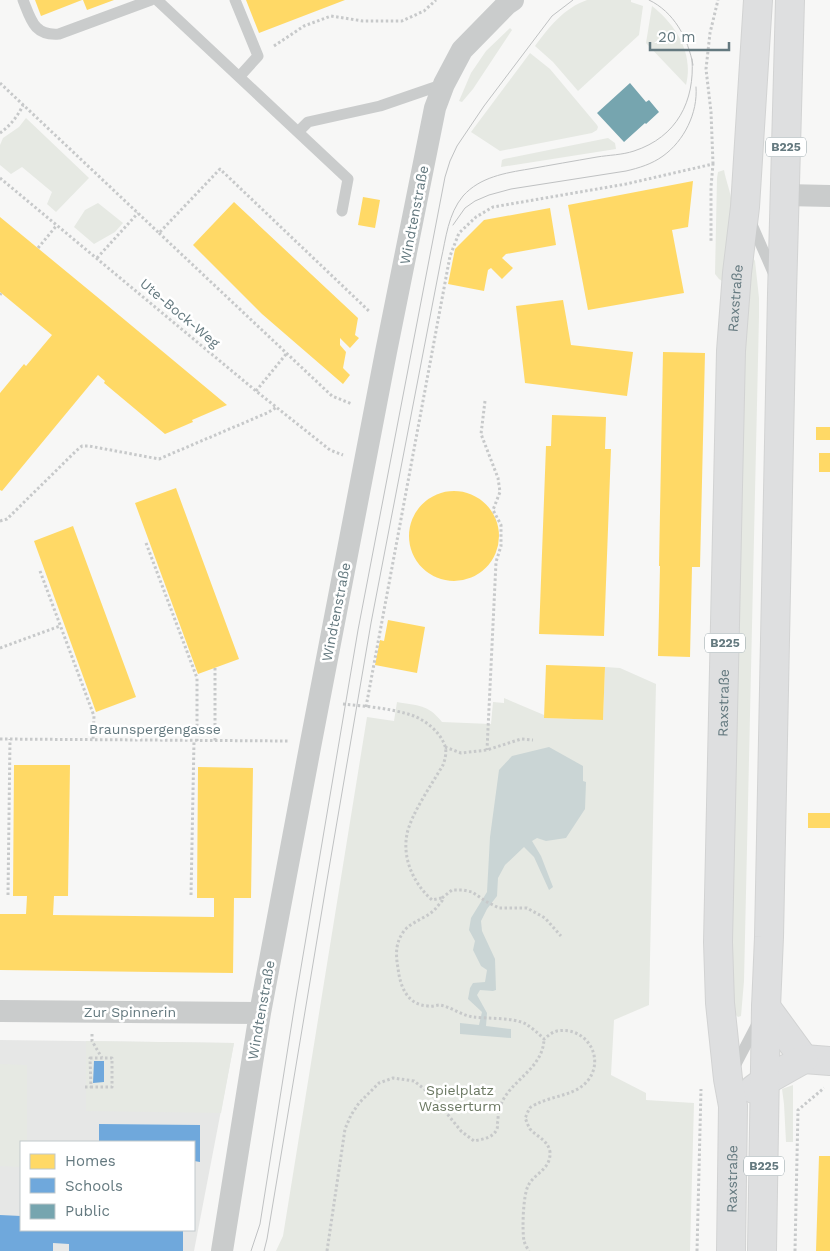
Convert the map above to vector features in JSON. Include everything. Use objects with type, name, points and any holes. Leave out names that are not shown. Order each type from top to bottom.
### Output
[{"type":"main road","name":"Raxstraße","points":[[730,1251],[733,1106],[728,1079],[720,1003],[718,932],[731,351],[737,273],[745,207],[758,0]]},
{"type":"main road","name":"Raxstraße","points":[[762,1251],[790,0]]},
{"type":"main road","points":[[733,1106],[765,1081],[817,1060],[766,1007]]},
{"type":"street","name":"Windtenstraße","points":[[222,1251],[260,1013],[318,703],[415,204],[436,108],[444,84],[462,50],[508,1]]},
{"type":"street","points":[[785,195],[830,196]]},
{"type":"street","name":"Zur Spinnerin","points":[[0,1011],[260,1013]]},
{"type":"lane","points":[[23,0],[31,21],[36,28],[42,33],[51,35],[59,34],[151,0]]},
{"type":"lane","points":[[157,0],[348,179],[342,211]]},
{"type":"lane","points":[[235,0],[258,56],[239,77]]},
{"type":"lane","points":[[298,132],[308,122],[380,106],[444,84]]},
{"type":"lane","name":"Raxstraße","points":[[745,207],[782,294]]},
{"type":"lane","name":"Raxstraße","points":[[728,1079],[766,1007]]},
{"type":"path","points":[[258,56],[304,26],[331,16],[363,21],[402,22],[424,12],[436,0]]},
{"type":"path","points":[[711,252],[711,187],[714,150],[706,69],[710,33],[718,0]]},
{"type":"path","points":[[0,83],[332,396],[354,405]]},
{"type":"path","points":[[0,133],[20,113],[23,105]]},
{"type":"path","points":[[366,707],[450,256],[459,233],[476,217],[492,207],[626,184],[713,164]]},
{"type":"path","points":[[159,233],[220,169],[370,312]]},
{"type":"path","name":"Ute-Bock-Weg","points":[[0,178],[256,391],[330,450],[344,455]]},
{"type":"path","points":[[97,258],[138,214]]},
{"type":"path","points":[[38,248],[57,225]]},
{"type":"path","points":[[256,391],[287,353]]},
{"type":"path","points":[[485,401],[481,434],[498,478],[500,492],[493,510],[501,525],[501,546],[496,562],[488,750]]},
{"type":"path","points":[[0,521],[6,519],[82,446],[158,459],[277,407]]},
{"type":"path","points":[[146,543],[197,678],[191,895]]},
{"type":"path","points":[[40,571],[94,716],[94,740]]},
{"type":"path","points":[[0,648],[60,626]]},
{"type":"path","points":[[215,668],[215,741]]},
{"type":"path","points":[[318,703],[345,704],[410,714],[430,726],[439,735],[446,748],[443,765],[413,818],[405,844],[408,865],[418,885],[432,900],[442,898]]},
{"type":"path","name":"Braunspergengasse","points":[[0,739],[311,742]]},
{"type":"path","points":[[8,895],[10,739]]},
{"type":"path","points":[[446,748],[461,753],[488,750],[521,739],[533,740]]},
{"type":"path","points":[[327,1251],[344,1130],[359,1103],[379,1083],[393,1078],[414,1081],[432,1095],[461,1131],[474,1141],[489,1138],[497,1129],[498,1112],[502,1102],[532,1068],[544,1047],[544,1039],[525,1024],[516,1021],[471,1016],[440,1005],[428,1006],[418,1004],[410,999],[403,990],[399,978],[396,955],[402,933],[417,921],[433,912],[442,898],[452,890],[463,890],[472,892],[499,908],[527,908],[545,918],[561,936]]},
{"type":"path","points":[[529,1251],[524,1241],[525,1198],[528,1186],[535,1176],[544,1170],[550,1158],[550,1149],[543,1139],[530,1129],[525,1118],[530,1108],[542,1101],[580,1088],[589,1079],[594,1067],[594,1054],[589,1044],[581,1036],[572,1031],[558,1031],[544,1039]]},
{"type":"path","points":[[85,1087],[90,1087],[112,1087],[112,1058],[90,1058],[90,1087]]},
{"type":"path","points":[[795,1251],[798,1110],[824,1088],[830,1089]]},
{"type":"shaded area","points":[[549,747],[583,766],[583,781],[586,782],[585,809],[566,838],[546,841],[537,838],[532,841],[541,856],[553,887],[549,890],[534,857],[524,847],[505,865],[498,878],[497,896],[481,921],[482,931],[495,959],[496,990],[480,990],[477,995],[487,1013],[486,1026],[511,1029],[511,1038],[460,1034],[460,1023],[479,1025],[482,1012],[468,999],[473,983],[485,982],[487,970],[481,966],[473,950],[475,941],[469,930],[471,918],[487,892],[490,837],[499,770],[512,756]]},
{"type":"shaded area","points":[[0,1040],[234,1043],[194,1251],[0,1251]]},
{"type":"green space","points":[[587,0],[631,0],[631,2],[643,6],[639,35],[578,91],[553,62],[535,46],[564,13]]},
{"type":"green space","points":[[652,6],[669,22],[681,41],[687,62],[686,85],[646,43]]},
{"type":"green space","points":[[510,28],[512,30],[473,89],[462,102],[459,101],[471,73],[486,51]]},
{"type":"green space","points":[[530,53],[550,69],[598,127],[592,133],[500,151],[471,132]]},
{"type":"green space","points":[[26,118],[89,178],[56,212],[47,204],[52,192],[22,167],[11,174],[0,165],[0,145],[3,138],[19,127]]},
{"type":"green space","points":[[608,138],[615,143],[616,149],[501,167],[502,160],[504,159]]},
{"type":"green space","points":[[724,170],[732,204],[722,281],[715,274],[717,178],[718,172]]},
{"type":"green space","points":[[98,203],[123,223],[115,232],[94,244],[74,227],[85,210]]},
{"type":"green space","points":[[753,258],[755,261],[759,298],[759,316],[744,981],[741,1016],[738,1017],[735,1014],[731,962],[746,311]]},
{"type":"green space","name":"Spielplatz Wasserturm","points":[[605,667],[620,668],[656,684],[649,1005],[614,1020],[611,1075],[646,1093],[646,1100],[694,1103],[690,1251],[276,1251],[283,1236],[367,717],[394,721],[397,702],[417,705],[427,709],[442,722],[491,724],[493,702],[504,703],[504,698],[544,715],[544,718],[603,720]]},
{"type":"green space","points":[[86,1041],[234,1043],[221,1113],[86,1111]]},
{"type":"green space","points":[[0,1064],[27,1065],[27,1141],[20,1141],[20,1167],[0,1166]]},
{"type":"green space","points":[[793,1085],[793,1142],[786,1142],[782,1089]]},
{"type":"building: Homes","points":[[35,0],[82,0],[41,16]]},
{"type":"building: Homes","points":[[83,0],[114,0],[87,10]]},
{"type":"building: Homes","points":[[246,0],[345,0],[259,33]]},
{"type":"building: Homes","points":[[693,181],[688,227],[672,230],[684,293],[588,310],[568,205]]},
{"type":"building: Homes","points":[[363,197],[380,200],[375,228],[358,225]]},
{"type":"building: Homes","points":[[234,202],[358,318],[355,335],[359,338],[350,348],[340,338],[340,345],[346,352],[343,368],[350,375],[343,384],[262,314],[193,245]]},
{"type":"building: Homes","points":[[550,208],[556,245],[506,254],[502,258],[513,268],[502,279],[491,268],[488,270],[484,291],[448,284],[455,249],[484,220]]},
{"type":"building: Homes","points":[[0,217],[227,405],[165,434],[104,383],[105,381],[98,375],[2,491],[0,490],[0,393],[52,335],[0,292]]},
{"type":"building: Homes","points":[[563,300],[571,345],[633,352],[627,396],[525,383],[516,306]]},
{"type":"building: Homes","points":[[663,352],[705,353],[700,567],[692,567],[690,657],[658,656]]},
{"type":"building: Homes","points":[[552,415],[606,417],[605,449],[611,449],[604,636],[539,634],[546,446],[551,446]]},
{"type":"building: Homes","points":[[816,427],[830,427],[830,440],[816,440]]},
{"type":"building: Homes","points":[[819,453],[830,453],[830,472],[819,472]]},
{"type":"building: Homes","points":[[176,488],[239,659],[198,674],[135,503]]},
{"type":"building: Homes","points":[[454,491],[463,492],[479,499],[491,511],[498,527],[498,545],[491,561],[479,573],[463,580],[454,581],[445,580],[429,573],[417,561],[410,545],[409,536],[410,527],[417,511],[429,499],[445,492]]},
{"type":"building: Homes","points":[[73,526],[136,697],[96,712],[34,541]]},
{"type":"building: Homes","points":[[388,620],[425,627],[417,673],[375,665],[380,640],[384,641]]},
{"type":"building: Homes","points":[[546,665],[605,667],[603,720],[544,718]]},
{"type":"building: Homes","points":[[14,765],[70,765],[68,896],[54,896],[53,915],[214,917],[214,898],[197,898],[198,767],[253,768],[251,898],[234,898],[233,973],[0,970],[0,914],[26,914],[27,896],[13,896]]},
{"type":"building: Homes","points":[[808,813],[830,813],[830,828],[808,828]]},
{"type":"building: Homes","points":[[819,1156],[830,1156],[830,1251],[816,1251]]},
{"type":"building: Schools","points":[[94,1061],[104,1061],[104,1082],[93,1083]]},
{"type":"building: Schools","points":[[99,1124],[200,1125],[200,1162],[195,1161],[195,1141],[99,1141]]},
{"type":"building: Schools","points":[[0,1215],[20,1216],[20,1231],[183,1231],[183,1251],[69,1251],[69,1244],[53,1243],[53,1251],[0,1251]]},
{"type":"building: Public","points":[[630,83],[646,102],[649,100],[659,112],[624,142],[597,113]]},
{"type":"tram line","points":[[251,1251],[260,1224],[358,630],[445,177],[457,146],[484,106],[552,16],[573,0]]},
{"type":"tram line","points":[[649,0],[666,11],[673,19],[688,45],[693,65]]},
{"type":"tram line","points":[[264,1251],[371,623],[441,260],[451,218],[463,196],[485,180],[502,174],[634,151],[662,137],[680,116],[686,103],[690,89],[692,59]]},
{"type":"tram line","points":[[453,225],[465,208],[489,195],[511,189],[626,171],[659,159],[671,150],[688,126],[695,107],[696,87]]}]
